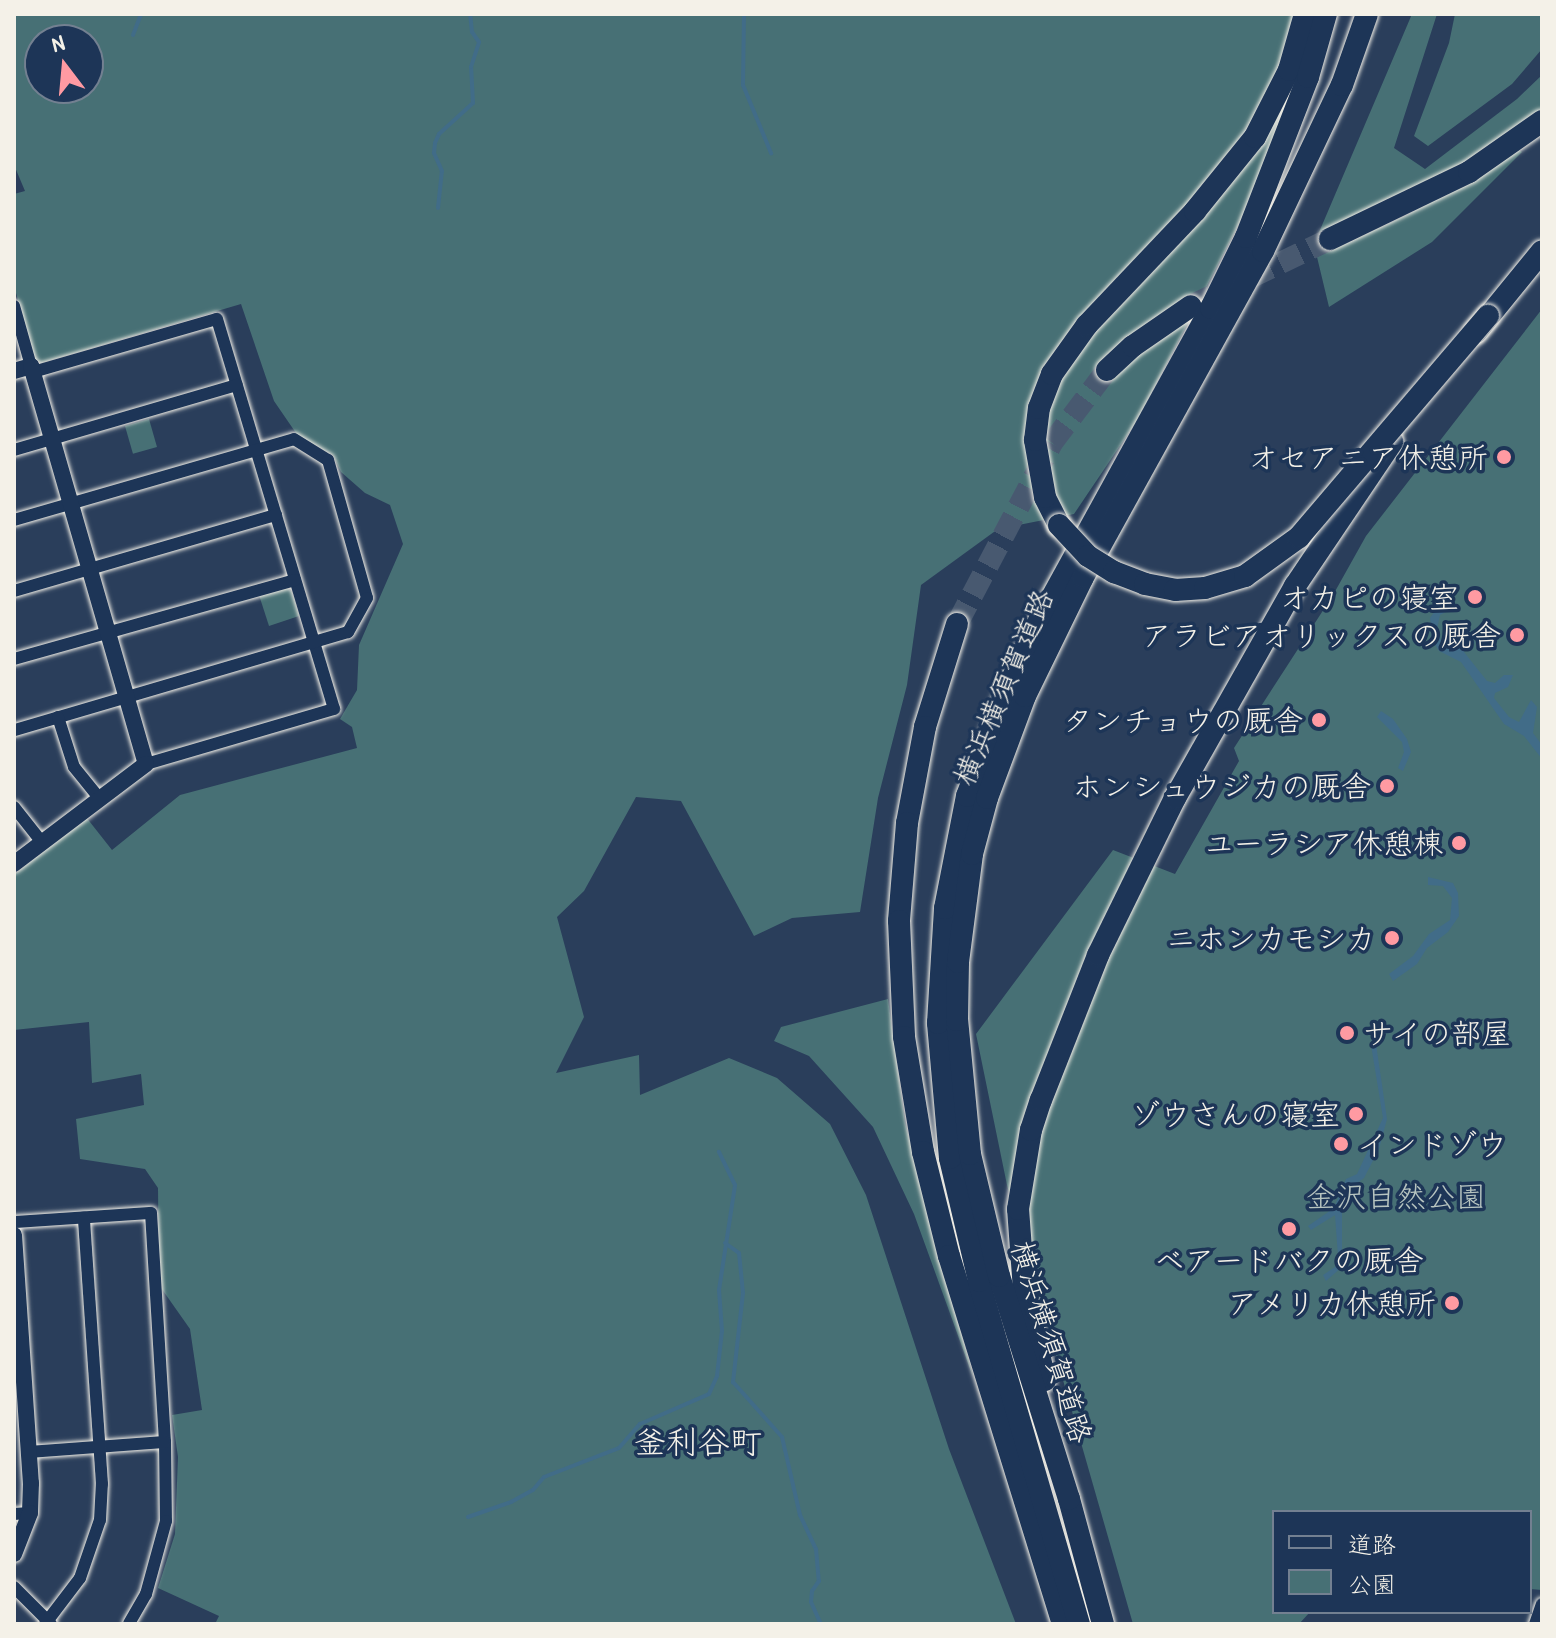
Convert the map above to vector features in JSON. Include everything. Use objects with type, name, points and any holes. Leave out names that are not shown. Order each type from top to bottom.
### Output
[{"type":"highway","points":[[1305,14],[1289,70],[1255,137],[1195,211],[1087,325],[1052,374],[1039,408],[1035,440],[1045,497],[1059,525],[1088,556],[1114,572],[1145,584],[1175,590],[1205,588],[1245,576],[1299,537],[1542,251]]},
{"type":"highway","name":"横浜横須賀道路","points":[[1079,1624],[963,1217],[943,1109],[953,917],[967,796],[1007,690],[1039,621],[1211,308],[1246,237],[1308,77],[1326,14]]},
{"type":"highway","name":"横浜横須賀道路","points":[[953,917],[987,798],[1025,696],[1083,577],[1263,251],[1342,85],[1367,14]]},
{"type":"highway","points":[[1330,239],[1469,172],[1542,121]]},
{"type":"highway","points":[[1107,370],[1133,346],[1191,306]]},
{"type":"highway","points":[[1112,1624],[1029,1316],[1019,1252],[1018,1209],[1031,1130],[1120,909],[1239,680],[1295,586],[1376,463],[1488,316]]},
{"type":"highway","points":[[957,624],[938,682],[917,768],[899,921],[902,1012],[923,1152],[949,1256],[1063,1624]]},
{"type":"highway","name":"横浜横須賀道路","points":[[948,1009],[983,1213],[1103,1624]]},
{"type":"street","points":[[14,306],[146,764]]},
{"type":"street","points":[[14,371],[32,369],[217,319],[334,709],[146,764],[14,864]]},
{"type":"street","points":[[14,450],[237,385]]},
{"type":"street","points":[[14,520],[294,439],[328,460],[367,598],[348,632],[14,730]]},
{"type":"street","points":[[14,591],[276,515]]},
{"type":"street","points":[[14,659],[295,580]]},
{"type":"street","points":[[58,717],[74,767],[99,798]]},
{"type":"street","points":[[14,807],[41,841]]},
{"type":"street","points":[[14,1222],[151,1213],[165,1442],[166,1521],[146,1594],[129,1624]]},
{"type":"street","points":[[14,1587],[48,1623],[66,1601],[91,1554],[100,1520],[102,1484],[84,1218]]},
{"type":"street","points":[[14,1235],[23,1445],[22,1513],[14,1554]]},
{"type":"street","points":[[23,1445],[98,1446],[165,1442]]},
{"type":"street","points":[[1535,1624],[1542,1604]]},
{"type":"green space","points":[[14,14],[1311,14],[1298,77],[1243,216],[1138,419],[1074,514],[998,529],[921,585],[907,685],[878,798],[860,912],[792,918],[754,936],[681,801],[636,797],[584,891],[557,917],[584,1017],[556,1073],[639,1055],[640,1095],[729,1058],[777,1078],[830,1124],[866,1195],[949,1449],[1016,1624],[215,1624],[219,1616],[158,1588],[175,1534],[178,1457],[172,1415],[202,1410],[190,1329],[159,1285],[158,1188],[145,1169],[80,1159],[76,1119],[144,1105],[141,1074],[92,1083],[89,1022],[14,1030],[14,875],[86,817],[112,850],[180,795],[357,748],[352,727],[340,719],[357,690],[359,645],[403,544],[390,505],[365,493],[341,472],[333,455],[298,436],[274,401],[241,304],[41,363],[35,359],[14,286],[14,194],[25,191],[14,165]]},
{"type":"green space","points":[[1412,14],[1437,14],[1394,148],[1425,169],[1517,99],[1542,75],[1542,113],[1448,177],[1317,237]]},
{"type":"green space","points":[[1455,14],[1542,14],[1542,49],[1512,84],[1428,146],[1414,136],[1449,43]]},
{"type":"green space","points":[[1517,149],[1522,152],[1432,242],[1329,307],[1317,257],[1407,215],[1483,173]]},
{"type":"green space","name":"金沢自然公園","points":[[1542,309],[1542,1590],[1532,1589],[1532,1510],[1272,1510],[1272,1614],[1308,1614],[1299,1624],[1133,1624],[1007,1185],[976,1034],[1113,850],[1175,874],[1239,761],[1234,748],[1333,595],[1366,536]]},
{"type":"green space","points":[[149,419],[157,447],[133,454],[125,426]]},
{"type":"green space","points":[[286,587],[292,592],[299,616],[269,626],[259,595]]},
{"type":"green space","points":[[888,999],[905,1123],[973,1377],[914,1214],[873,1127],[809,1056],[774,1041],[781,1027]]},
{"type":"water","points":[[1453,598],[1455,607],[1440,615],[1437,629],[1440,639],[1450,648],[1470,637],[1475,643],[1466,646],[1464,652],[1487,681],[1495,683],[1504,675],[1513,675],[1508,687],[1495,693],[1494,698],[1509,717],[1519,722],[1531,700],[1537,707],[1533,733],[1542,745],[1542,759],[1524,736],[1504,724],[1461,662],[1439,651],[1433,641],[1430,618],[1440,604]]},
{"type":"water","points":[[1381,711],[1393,719],[1407,739],[1411,752],[1403,771],[1398,768],[1404,752],[1402,742],[1377,717]]},
{"type":"water","points":[[1428,877],[1453,883],[1458,893],[1459,916],[1448,932],[1427,948],[1417,964],[1393,981],[1389,974],[1413,956],[1429,934],[1450,920],[1452,898],[1443,886],[1428,885]]},
{"type":"water","points":[[1376,1044],[1387,1119],[1379,1149],[1364,1178],[1349,1189],[1342,1207],[1342,1267],[1326,1281],[1323,1275],[1335,1267],[1338,1256],[1335,1215],[1311,1230],[1308,1226],[1334,1208],[1346,1179],[1357,1174],[1383,1118],[1371,1045]]},
{"type":"waterway","points":[[133,35],[141,14]]},
{"type":"waterway","points":[[438,208],[442,171],[434,153],[435,143],[439,134],[473,103],[471,67],[479,42],[472,32],[470,14]]},
{"type":"waterway","points":[[744,14],[743,85],[771,153]]},
{"type":"waterway","points":[[468,1517],[511,1502],[533,1490],[544,1477],[619,1448],[640,1424],[709,1394],[717,1376],[722,1331],[719,1290],[735,1185],[719,1152]]},
{"type":"waterway","points":[[725,1243],[739,1253],[743,1293],[733,1382],[782,1437],[800,1515],[816,1549],[819,1581],[812,1591],[811,1602],[821,1624]]},
{"type":"tunnel","points":[[1191,306],[1330,239]]},
{"type":"tunnel","points":[[957,624],[1052,443],[1107,370]]},
{"type":"place","name":"オセアニア休憩所","points":[[1504,457]]},
{"type":"place","name":"オカピの寝室","points":[[1475,597]]},
{"type":"place","name":"アラビアオリックスの厩舎","points":[[1517,635]]},
{"type":"place","name":"タンチョウの厩舎","points":[[1319,720]]},
{"type":"place","name":"ホンシュウジカの厩舎","points":[[1387,786]]},
{"type":"place","name":"ユーラシア休憩棟","points":[[1459,843]]},
{"type":"place","name":"ニホンカモシカ","points":[[1392,938]]},
{"type":"place","name":"サイの部屋","points":[[1347,1033]]},
{"type":"place","name":"ゾウさんの寝室","points":[[1356,1114]]},
{"type":"place","name":"インドゾウ","points":[[1341,1144]]},
{"type":"place","name":"ベアードバクの厩舎","points":[[1289,1229]]},
{"type":"place","name":"アメリカ休憩所","points":[[1452,1303]]},
{"type":"district","name":"釜利谷町","points":[[698,1442]]}]
